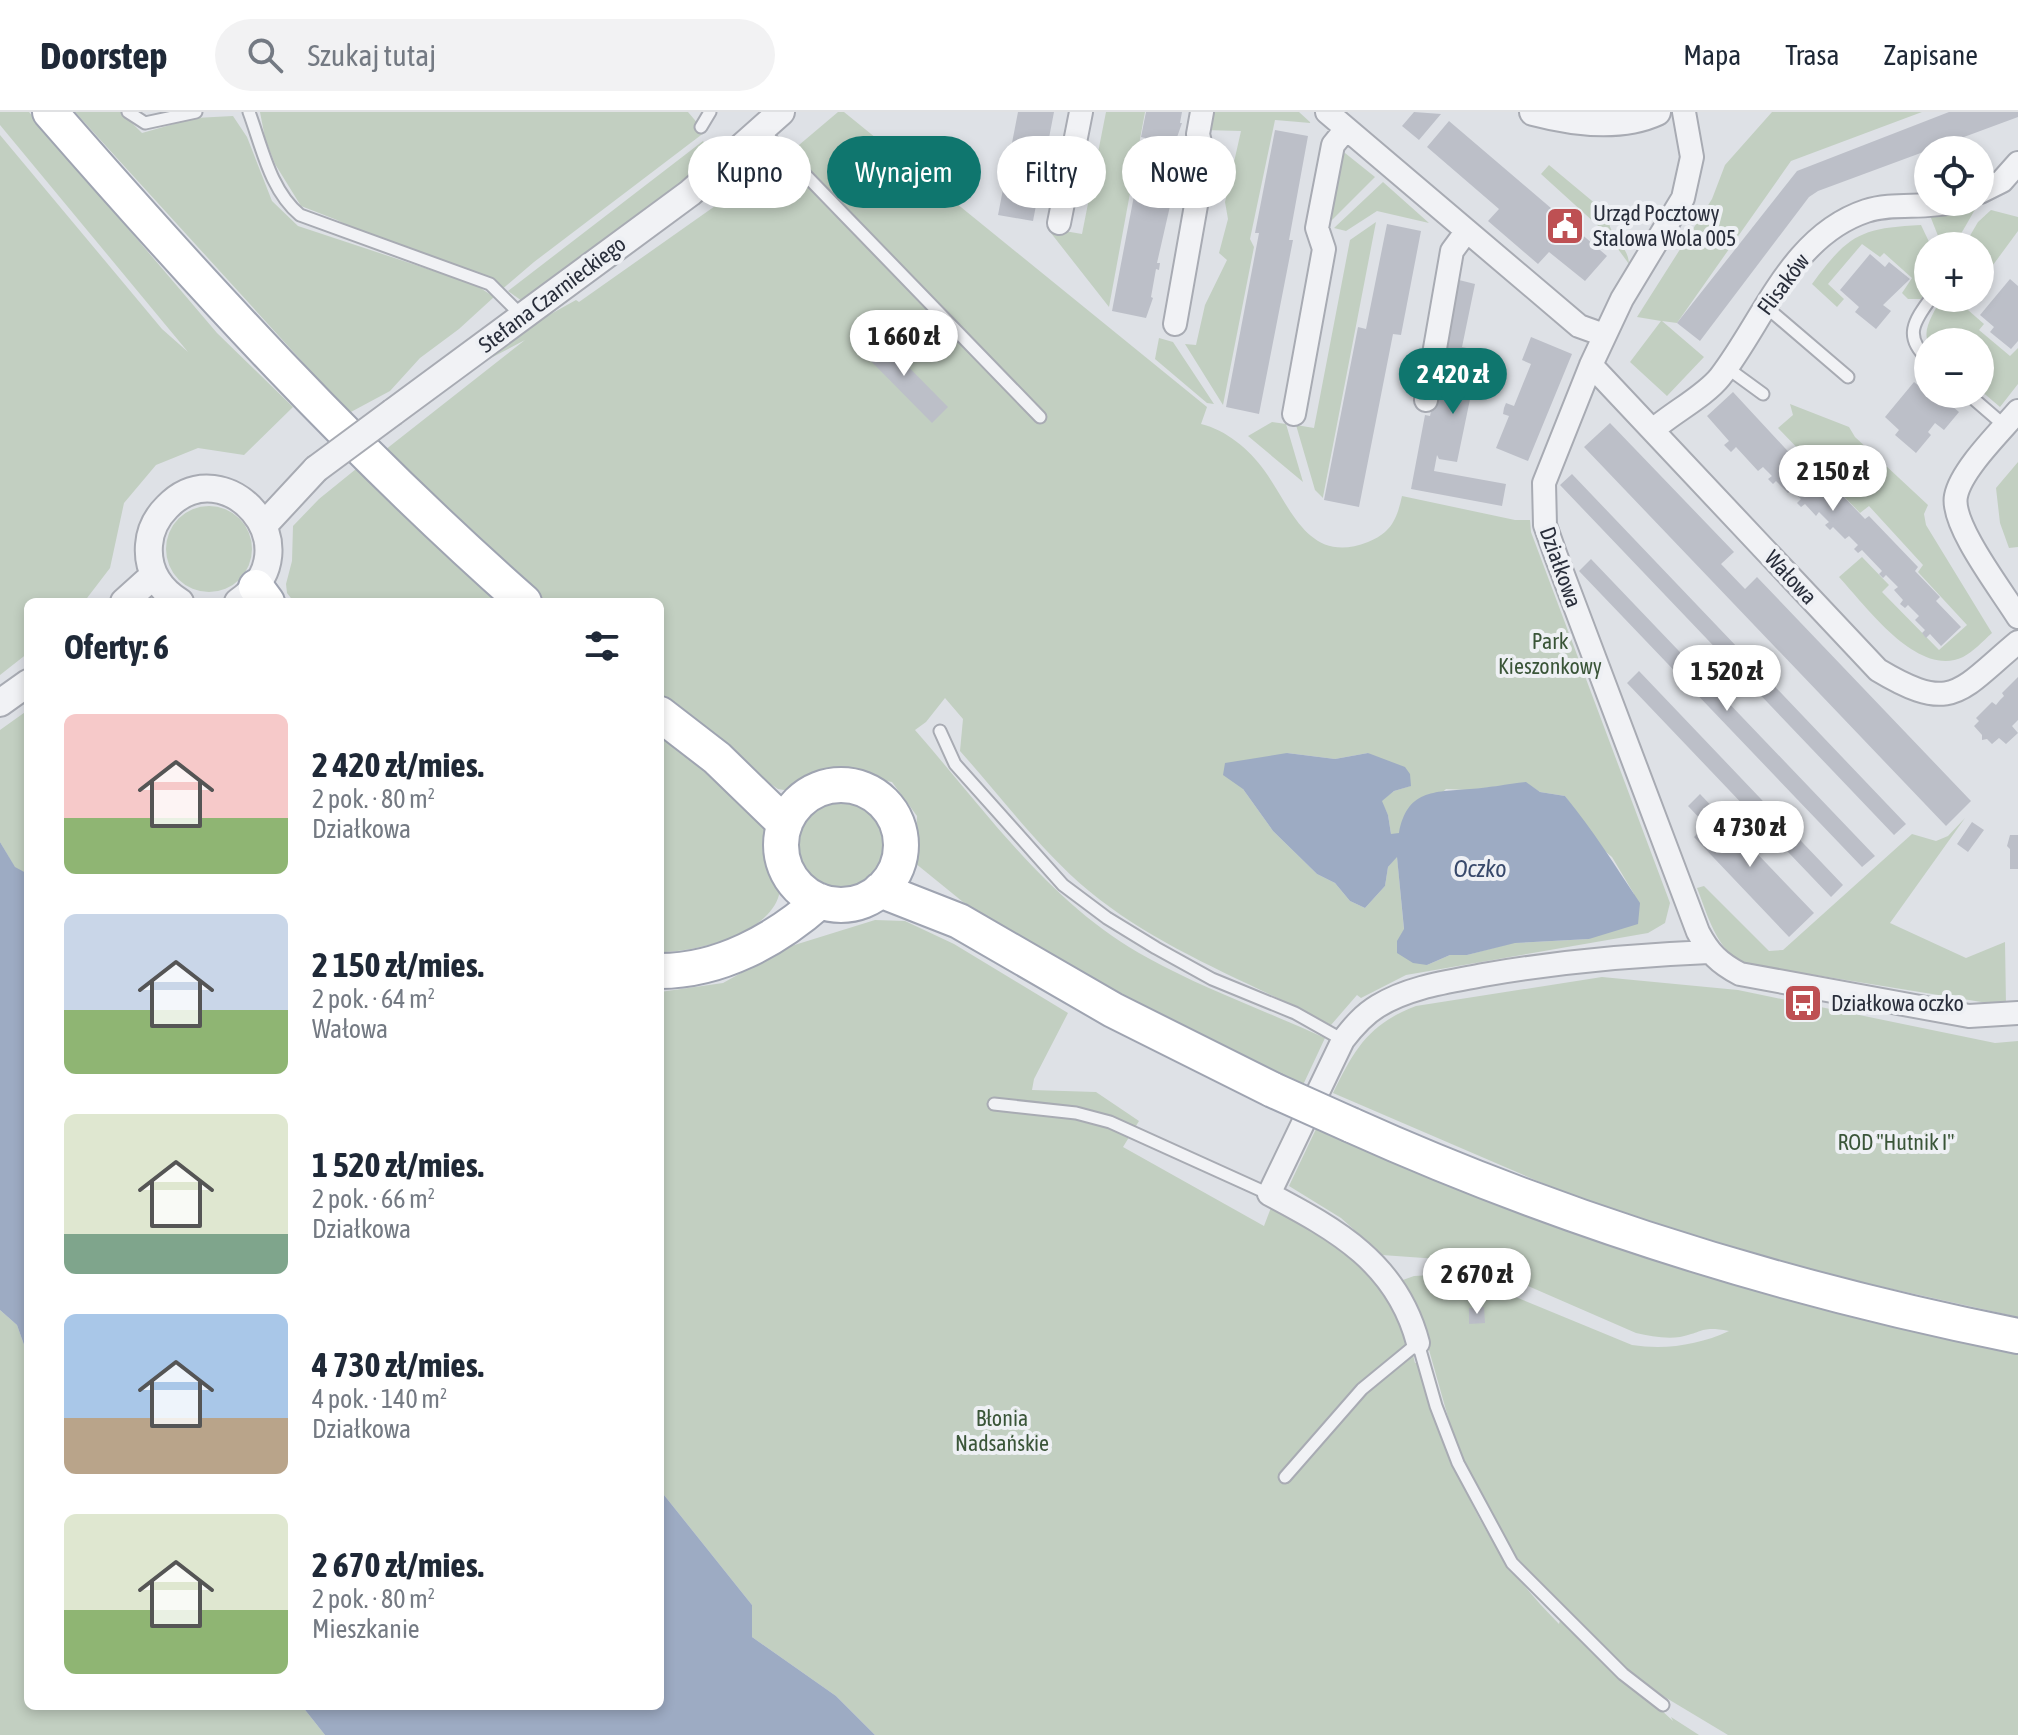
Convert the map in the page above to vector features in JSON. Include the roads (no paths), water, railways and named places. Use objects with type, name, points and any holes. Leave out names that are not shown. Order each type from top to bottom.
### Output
[{"type":"main road","points":[[50,112],[196,277],[316,405],[412,501],[520,598]]},
{"type":"main road","points":[[664,717],[794,812]]},
{"type":"main road","points":[[839,785],[862,789],[876,796],[892,813],[901,842],[888,878],[868,898],[848,905],[807,892],[787,872],[781,851],[794,812],[816,791],[839,785]]},
{"type":"main road","points":[[888,878],[1113,1010],[1273,1090],[1501,1188],[1671,1246],[1851,1298],[2018,1336]]},
{"type":"main road","points":[[664,971],[693,968],[736,954],[778,934],[807,892]]},
{"type":"street","points":[[1059,223],[1081,112]]},
{"type":"street","points":[[1175,324],[1204,160],[1198,134],[1202,112]]},
{"type":"street","points":[[1327,112],[1579,326],[1604,335]]},
{"type":"street","points":[[1533,112],[1585,121],[1616,121],[1657,112]]},
{"type":"street","name":"Działkowa","points":[[1684,112],[1692,157],[1687,185],[1677,209],[1636,272],[1604,335],[1550,465],[1543,491],[1545,525],[1698,932],[1709,952]]},
{"type":"street","name":"Stefana Czarnieckiego","points":[[256,515],[690,193],[772,121]]},
{"type":"street","points":[[1294,414],[1324,249],[1317,228],[1333,145],[1346,129]]},
{"type":"street","points":[[1994,185],[2002,181],[2018,163]]},
{"type":"street","name":"Flisaków","points":[[1653,430],[1718,380],[1765,306],[1814,243],[1840,223],[1868,210],[1914,206]]},
{"type":"street","points":[[1426,400],[1452,251],[1466,232]]},
{"type":"street","name":"Wałowa","points":[[1591,365],[1878,670],[1918,692],[1938,695],[1959,690],[2018,642]]},
{"type":"street","points":[[2012,419],[1969,471],[1956,496],[1957,518],[2018,617]]},
{"type":"street","points":[[142,598],[164,593],[148,555],[150,534],[158,515],[173,501],[191,492],[212,489],[232,494],[256,515],[269,557],[254,597]]},
{"type":"street","points":[[0,703],[24,686]]},
{"type":"street","points":[[1418,1343],[1400,1298],[1367,1256],[1342,1235],[1269,1194],[1343,1040],[1358,1021],[1377,1006],[1428,986],[1527,967],[1626,956],[1709,952],[1720,964],[1740,974],[1969,1016],[2018,1013]]},
{"type":"lane","points":[[128,112],[145,123],[196,112]]},
{"type":"lane","points":[[249,112],[274,182],[290,207],[300,215],[490,284],[522,316]]},
{"type":"lane","points":[[701,127],[710,112]]},
{"type":"lane","points":[[772,121],[1040,417]]},
{"type":"lane","points":[[1765,306],[1848,377]]},
{"type":"lane","points":[[1914,345],[1912,331],[1921,312]]},
{"type":"lane","points":[[1726,367],[1763,394]]},
{"type":"lane","points":[[1993,408],[2012,419]]},
{"type":"lane","points":[[940,731],[955,764],[1063,885],[1107,918],[1156,948],[1212,979],[1295,1013],[1343,1040]]},
{"type":"lane","points":[[994,1104],[1076,1113],[1110,1122],[1269,1194]]},
{"type":"lane","points":[[1285,1477],[1362,1389],[1418,1343],[1436,1406],[1458,1463],[1512,1563],[1623,1674],[1663,1705]]},
{"type":"water","name":"Oczko","points":[[1287,753],[1335,759],[1368,753],[1405,767],[1410,774],[1411,786],[1394,791],[1382,801],[1391,834],[1399,833],[1408,808],[1415,801],[1433,793],[1526,782],[1540,792],[1565,796],[1640,903],[1638,924],[1589,939],[1515,943],[1467,955],[1450,955],[1427,965],[1413,963],[1397,953],[1397,941],[1404,929],[1397,857],[1388,867],[1385,886],[1365,908],[1350,901],[1335,883],[1317,874],[1273,831],[1243,789],[1223,775],[1225,763]]},
{"type":"water","points":[[0,842],[15,867],[24,872],[24,1345],[17,1325],[0,1310]]},
{"type":"water","points":[[664,1495],[752,1605],[752,1637],[836,1696],[875,1735],[325,1735],[305,1710],[664,1710]]},
{"type":"place","name":"Urząd Pocztowy Stalowa Wola 005","points":[[1565,226]]},
{"type":"place","name":"Działkowa oczko","points":[[1803,1003]]},
{"type":"park label","name":"Park Kieszonkowy","points":[[1550,654]]},
{"type":"park label","name":"ROD \"Hutnik I\"","points":[[1896,1142]]},
{"type":"park label","name":"Błonia Nadsańskie","points":[[1002,1430]]}]
